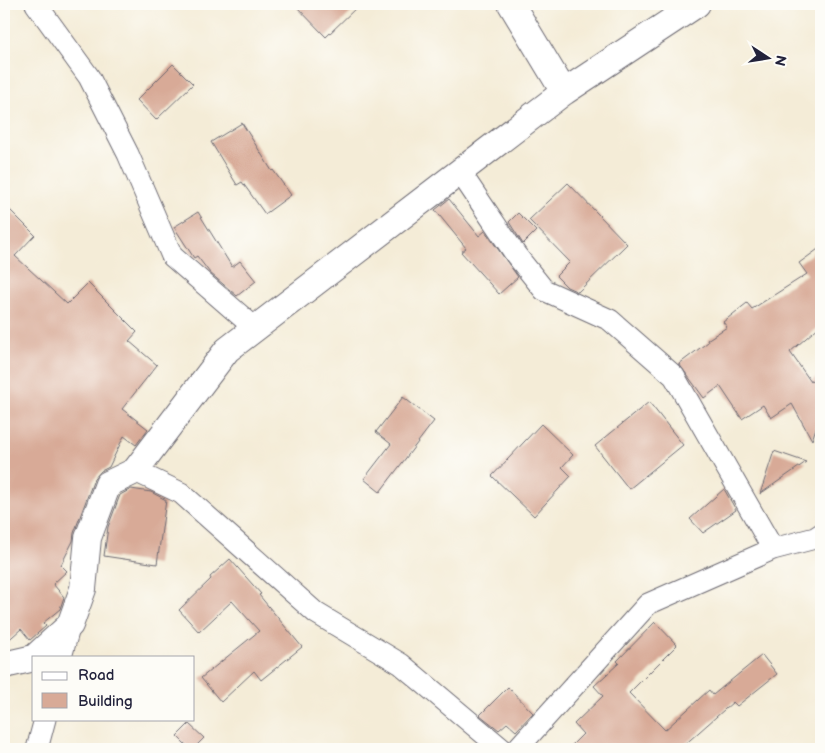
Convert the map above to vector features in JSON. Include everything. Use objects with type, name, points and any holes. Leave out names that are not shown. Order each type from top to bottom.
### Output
[{"type":"street","points":[[36,4],[89,78],[128,154],[172,256],[256,329]]},
{"type":"street","points":[[511,4],[564,92]]},
{"type":"street","points":[[61,656],[83,589],[88,538],[108,484],[135,470],[227,350],[564,92],[697,4]]},
{"type":"street","points":[[460,172],[516,256],[544,290],[610,320],[674,376],[774,549]]},
{"type":"street","points":[[135,470],[181,493],[316,613],[401,664],[502,749]]},
{"type":"street","points":[[517,749],[648,604],[774,549],[815,538],[821,534]]},
{"type":"street","points":[[35,656],[70,625]]},
{"type":"street","points":[[4,664],[32,657]]},
{"type":"street","points":[[37,749],[45,720]]},
{"type":"building","points":[[294,4],[360,4],[326,37]]},
{"type":"building","points":[[173,64],[193,84],[156,120],[137,100]]},
{"type":"building","points":[[242,123],[272,171],[291,195],[265,214],[242,182],[237,185],[211,142]]},
{"type":"building","points":[[568,183],[627,244],[578,292],[567,287],[556,276],[570,262],[529,220]]},
{"type":"building","points":[[449,199],[479,236],[485,231],[518,277],[499,294],[461,252],[466,248],[435,210]]},
{"type":"building","points":[[4,204],[35,235],[15,256],[67,304],[88,283],[137,332],[129,341],[157,365],[122,409],[148,429],[136,445],[124,436],[109,467],[101,471],[94,479],[74,533],[73,541],[61,565],[67,571],[53,584],[64,597],[60,609],[43,623],[46,626],[30,640],[21,629],[4,644]]},
{"type":"building","points":[[198,212],[232,267],[240,261],[256,281],[237,296],[210,273],[197,256],[194,258],[174,227]]},
{"type":"building","points":[[518,213],[536,231],[523,244],[509,222]]},
{"type":"building","points":[[821,247],[821,325],[790,352],[811,382],[821,374],[821,413],[812,440],[792,404],[771,418],[763,405],[742,419],[720,386],[704,398],[679,364],[708,342],[707,340],[727,327],[723,322],[747,303],[752,309],[807,274],[799,263]]},
{"type":"building","points":[[403,397],[434,421],[380,492],[364,479],[391,444],[376,432]]},
{"type":"building","points":[[649,402],[683,445],[629,489],[595,446]]},
{"type":"building","points":[[541,424],[573,455],[562,467],[571,476],[534,516],[492,476]]},
{"type":"building","points":[[774,451],[806,462],[760,494]]},
{"type":"building","points":[[131,489],[151,492],[166,500],[157,564],[104,556],[108,527],[120,495]]},
{"type":"building","points":[[724,489],[736,510],[703,533],[690,519]]},
{"type":"building","points":[[230,559],[261,594],[259,595],[302,647],[261,680],[254,671],[221,702],[201,678],[259,631],[232,601],[199,632],[179,610]]},
{"type":"building","points":[[655,622],[677,645],[629,693],[665,730],[709,690],[713,695],[762,655],[777,674],[737,706],[733,702],[682,747],[683,749],[568,749],[583,734],[574,724],[603,696],[594,686],[619,663],[617,661]]},
{"type":"building","points":[[508,687],[533,713],[516,731],[507,723],[499,730],[480,715]]},
{"type":"building","points":[[189,724],[204,738],[193,749],[190,749],[177,736]]}]
